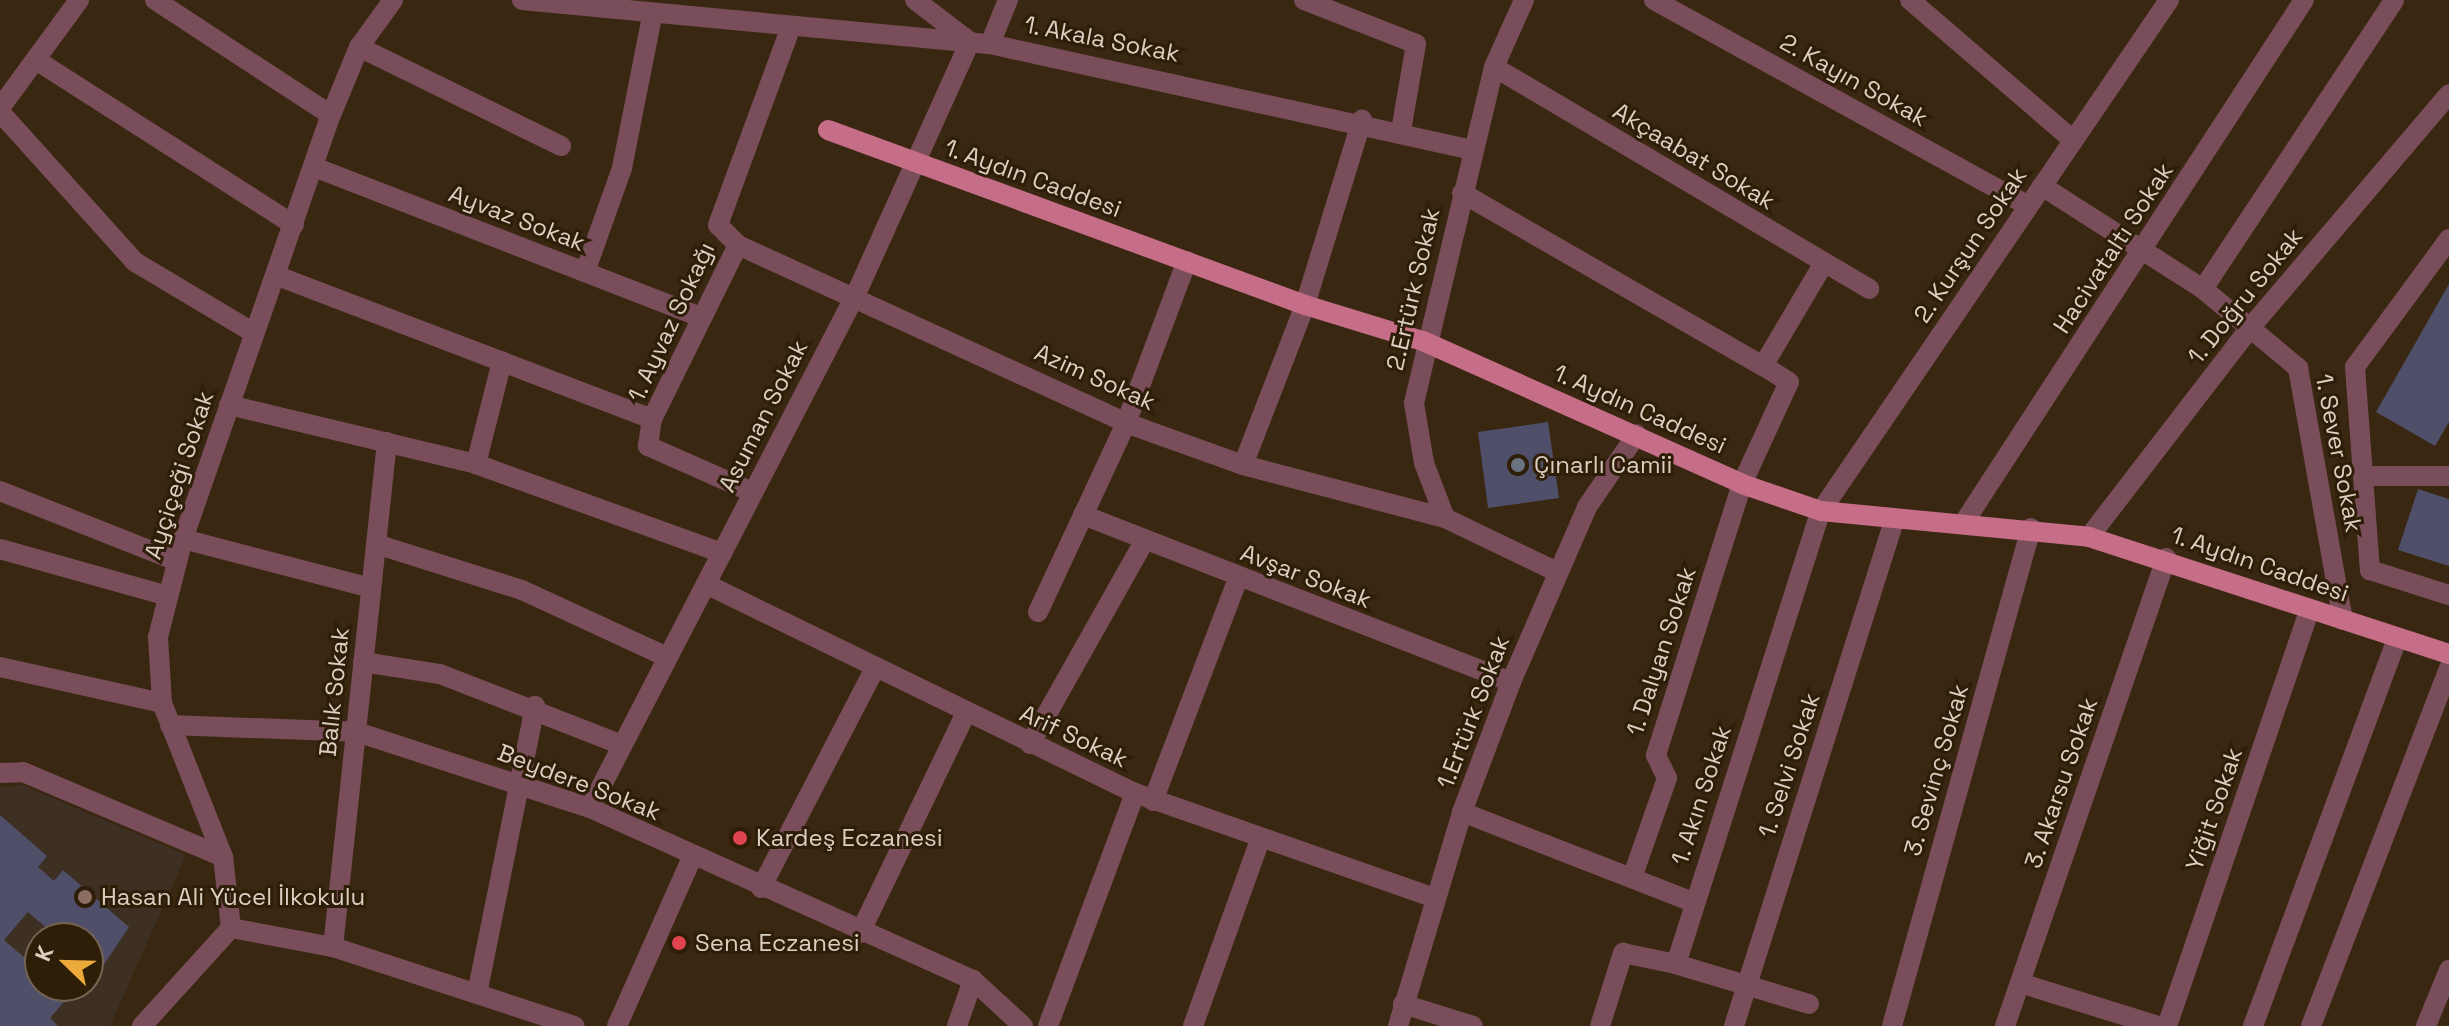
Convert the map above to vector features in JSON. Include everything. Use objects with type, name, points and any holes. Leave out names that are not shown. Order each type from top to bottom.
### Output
[{"type":"main road","name":"1. Aydın Caddesi","points":[[828,130],[1305,305],[1423,341],[1637,434],[1742,484],[1821,511],[1894,521],[2031,528],[2089,537],[2166,558],[2449,654]]},
{"type":"street","points":[[79,0],[0,110],[135,262],[254,333]]},
{"type":"street","points":[[155,0],[331,115]]},
{"type":"street","name":"Ayçiçeği Sokak","points":[[231,928],[223,857],[162,703],[158,637],[183,539],[331,115],[359,47],[393,0]]},
{"type":"street","name":"1. Akala Sokak","points":[[522,0],[652,17],[691,10],[790,29],[980,43],[1362,120],[1474,150]]},
{"type":"street","points":[[915,0],[980,43]]},
{"type":"street","name":"Asuman Sokak","points":[[590,808],[665,656],[706,584],[856,294],[980,43],[1008,0]]},
{"type":"street","points":[[1304,0],[1416,44],[1401,131]]},
{"type":"street","name":"2.Ertürk Sokak","points":[[1445,518],[1424,463],[1414,403],[1423,341],[1494,67],[1524,0]]},
{"type":"street","name":"2. Kayın Sokak","points":[[1654,0],[2028,206]]},
{"type":"street","points":[[1910,0],[2073,140]]},
{"type":"street","name":"Hacivataltı Sokak","points":[[1963,524],[2304,0]]},
{"type":"street","points":[[2203,289],[2394,0]]},
{"type":"street","name":"2. Kurşun Sokak","points":[[1821,511],[2073,140],[2162,3]]},
{"type":"street","points":[[585,272],[622,168],[652,17]]},
{"type":"street","name":"1. Ayvaz Sokağı","points":[[752,492],[648,446],[652,419],[738,245],[718,225],[790,29]]},
{"type":"street","points":[[359,47],[561,146]]},
{"type":"street","points":[[36,60],[294,225]]},
{"type":"street","name":"Akçaabat Sokak","points":[[1494,67],[1869,289]]},
{"type":"street","name":"1. Doğru Sokak","points":[[2089,537],[2250,328],[2449,94]]},
{"type":"street","points":[[1243,465],[1305,305],[1362,120]]},
{"type":"street","name":"Ayvaz Sokak","points":[[314,167],[701,317]]},
{"type":"street","name":"1. Sever Sokak","points":[[2042,186],[2203,289],[2298,368],[2343,620]]},
{"type":"street","points":[[1462,193],[1763,366],[1824,263]]},
{"type":"street","points":[[2449,239],[2355,367],[2366,476],[2370,570],[2449,595]]},
{"type":"street","name":"Azim Sokak","points":[[738,245],[856,294],[1126,423],[1243,465],[1445,518]]},
{"type":"street","points":[[1038,612],[1126,423],[1187,261]]},
{"type":"street","points":[[275,275],[652,419]]},
{"type":"street","points":[[476,464],[502,361]]},
{"type":"street","name":"1. Dalyan Sokak","points":[[1632,878],[1667,778],[1656,755],[1742,484],[1789,382],[1763,366]]},
{"type":"street","points":[[229,405],[476,464],[722,553]]},
{"type":"street","name":"1.Ertürk Sokak","points":[[1398,1026],[1462,812],[1511,682],[1587,507],[1637,434]]},
{"type":"street","name":"Balık Sokak","points":[[333,947],[387,442]]},
{"type":"street","points":[[2366,476],[2449,476]]},
{"type":"street","points":[[0,491],[177,561]]},
{"type":"street","name":"1. Akın Sokak","points":[[1676,964],[1693,902],[1821,511]]},
{"type":"street","name":"Avşar Sokak","points":[[1083,515],[1511,682]]},
{"type":"street","points":[[1445,518],[1557,572]]},
{"type":"street","name":"1. Selvi Sokak","points":[[1734,1026],[1894,521]]},
{"type":"street","name":"3. Sevinç Sokak","points":[[1892,1026],[2031,528]]},
{"type":"street","points":[[183,539],[371,588]]},
{"type":"street","points":[[1030,744],[1145,540]]},
{"type":"street","points":[[376,544],[522,590],[665,656]]},
{"type":"street","points":[[0,549],[168,596]]},
{"type":"street","name":"3. Akarsu Sokak","points":[[2005,1026],[2166,558]]},
{"type":"street","points":[[1048,1026],[1238,578]]},
{"type":"street","name":"Arif Sokak","points":[[706,584],[874,670],[1144,797],[1260,840],[1435,898]]},
{"type":"street","name":"Yiğit Sokak","points":[[2167,1026],[2310,609]]},
{"type":"street","points":[[2253,1026],[2397,638]]},
{"type":"street","points":[[363,662],[440,674],[535,706],[620,744]]},
{"type":"street","points":[[0,667],[162,703]]},
{"type":"street","points":[[2311,1026],[2449,669]]},
{"type":"street","points":[[761,888],[874,670]]},
{"type":"street","points":[[478,989],[535,706]]},
{"type":"street","points":[[860,933],[966,713]]},
{"type":"street","name":"Beydere Sokak","points":[[170,725],[357,732],[590,808],[860,933],[973,980],[1023,1026]]},
{"type":"street","points":[[0,773],[23,772],[223,857]]},
{"type":"street","points":[[1462,812],[1693,902]]},
{"type":"street","points":[[1193,1026],[1260,840]]},
{"type":"street","points":[[617,1026],[693,855]]},
{"type":"street","points":[[142,1026],[231,928],[333,947],[478,989],[574,1026]]},
{"type":"street","points":[[1600,1026],[1623,953],[1676,964],[1809,1004]]},
{"type":"street","points":[[2426,1026],[2449,970]]},
{"type":"street","points":[[957,1026],[973,980]]},
{"type":"street","points":[[2020,983],[2158,1026]]},
{"type":"street","points":[[1403,1004],[1473,1026]]},
{"type":"shaded area","name":"Hasan Ali Yücel İlkokulu","points":[[22,785],[186,855],[110,1026],[0,1026],[0,787]]},
{"type":"building","points":[[2449,284],[2449,422],[2435,446],[2376,412]]},
{"type":"building","name":"Çınarlı Camii","points":[[1548,422],[1559,498],[1488,508],[1478,432]]},
{"type":"building","points":[[2418,489],[2449,499],[2449,566],[2398,550]]},
{"type":"building","points":[[0,815],[47,856],[38,867],[54,881],[63,870],[129,927],[104,964],[104,922],[40,922],[28,912],[4,940],[24,957],[24,1002],[64,1002],[50,1018],[58,1026],[0,1026]]},
{"type":"place","name":"Çınarlı Camii","points":[[1518,465]]},
{"type":"place","name":"Kardeş Eczanesi","points":[[740,838]]},
{"type":"place","name":"Hasan Ali Yücel İlkokulu","points":[[85,897]]},
{"type":"place","name":"Sena Eczanesi","points":[[679,943]]}]
